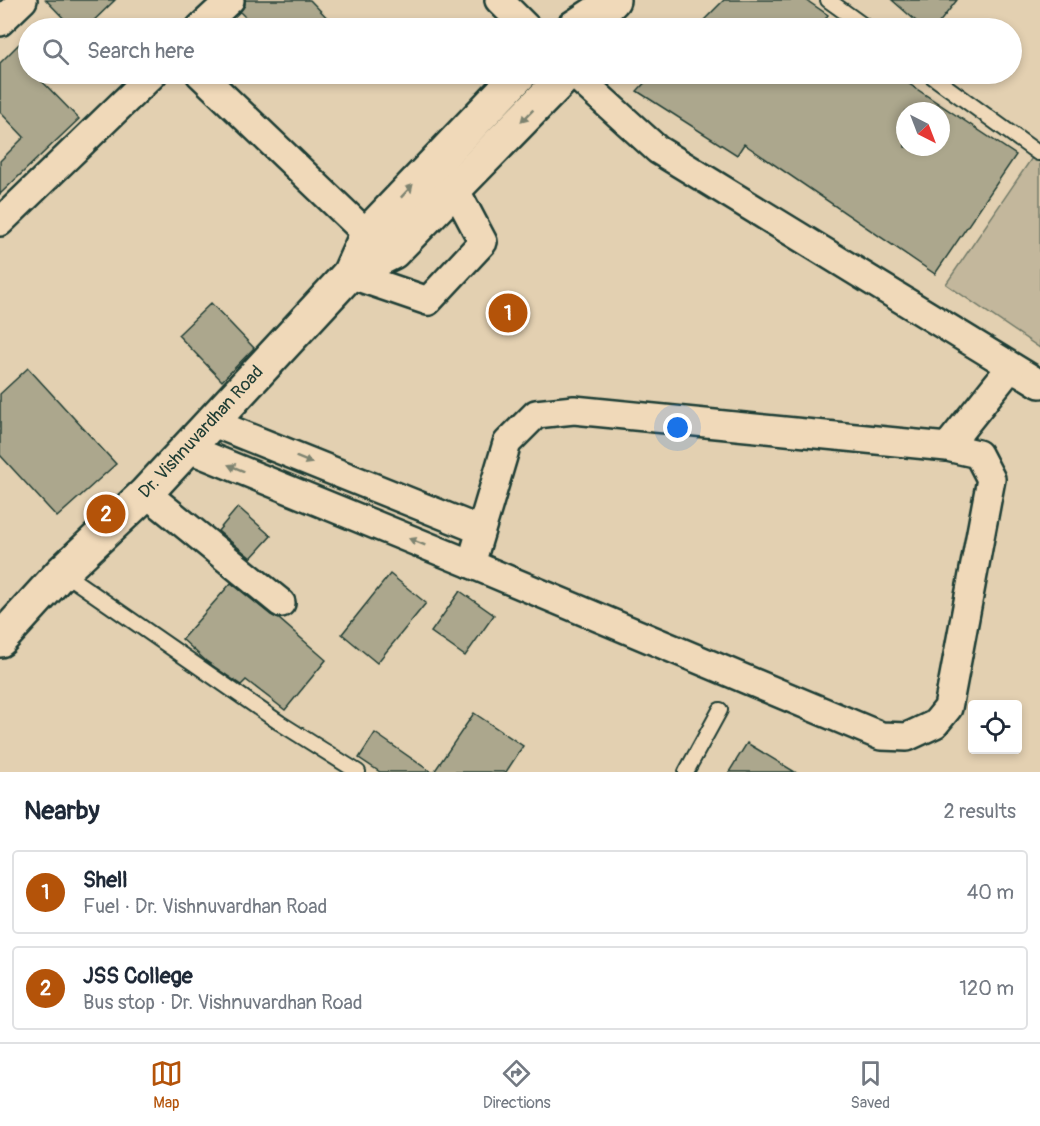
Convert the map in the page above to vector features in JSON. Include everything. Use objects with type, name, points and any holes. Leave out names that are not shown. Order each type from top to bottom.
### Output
[{"type":"main road","name":"Dr. Vishnuvardhan Road","points":[[0,640],[62,572],[146,493],[349,274],[367,234],[510,84]]},
{"type":"main road","name":"Dr. Vishnuvardhan Road","points":[[349,274],[393,252],[557,84]]},
{"type":"street","points":[[0,22],[23,0]]},
{"type":"street","points":[[211,18],[230,0]]},
{"type":"street","points":[[499,0],[517,18]]},
{"type":"street","points":[[0,222],[143,84]]},
{"type":"street","points":[[210,84],[367,234],[393,252]]},
{"type":"street","points":[[585,84],[658,150],[1040,384]]},
{"type":"street","points":[[349,274],[428,301],[483,242],[455,189]]},
{"type":"street","points":[[947,447],[1011,367]]},
{"type":"street","points":[[187,448],[881,736],[907,737],[934,723],[948,708],[991,479],[978,454],[947,447],[574,410],[536,414],[507,443],[471,564]]},
{"type":"street","points":[[211,422],[480,530]]},
{"type":"street","points":[[146,493],[281,603]]},
{"type":"lane","points":[[828,0],[853,18]]},
{"type":"lane","points":[[943,84],[1038,153]]},
{"type":"lane","points":[[62,572],[280,723],[358,772]]},
{"type":"lane","points":[[686,772],[720,710]]},
{"type":"shaded area","points":[[1040,146],[1040,348],[946,284]]},
{"type":"building","points":[[46,0],[115,0],[96,18],[63,18]]},
{"type":"building","points":[[245,0],[310,0],[327,18],[246,18],[240,12],[245,5]]},
{"type":"building","points":[[724,0],[806,0],[828,15],[826,18],[706,18]]},
{"type":"building","points":[[892,0],[957,0],[943,18],[913,18]]},
{"type":"building","points":[[18,45],[18,84],[45,84],[79,119],[0,194],[0,161],[24,137],[0,112],[0,63]]},
{"type":"building","points":[[644,84],[909,84],[936,102],[896,102],[896,156],[950,156],[950,111],[1016,155],[935,274],[744,144],[737,155],[637,91]]},
{"type":"building","points":[[211,303],[254,348],[222,381],[178,335]]},
{"type":"building","points":[[28,368],[116,464],[57,517],[0,455],[0,394]]},
{"type":"building","points":[[238,507],[271,536],[251,558],[218,531]]},
{"type":"building","points":[[390,574],[426,603],[377,663],[342,634]]},
{"type":"building","points":[[231,583],[279,619],[326,660],[285,710],[246,680],[241,685],[206,661],[182,639]]},
{"type":"building","points":[[460,591],[494,615],[465,656],[431,632]]},
{"type":"building","points":[[474,713],[523,746],[506,772],[434,772]]},
{"type":"building","points":[[375,733],[431,772],[380,772],[359,758]]},
{"type":"building","points":[[747,743],[795,772],[729,772]]},
{"type":"place","name":"Shell","points":[[508,313]]},
{"type":"place","name":"JSS College","points":[[106,514]]}]
